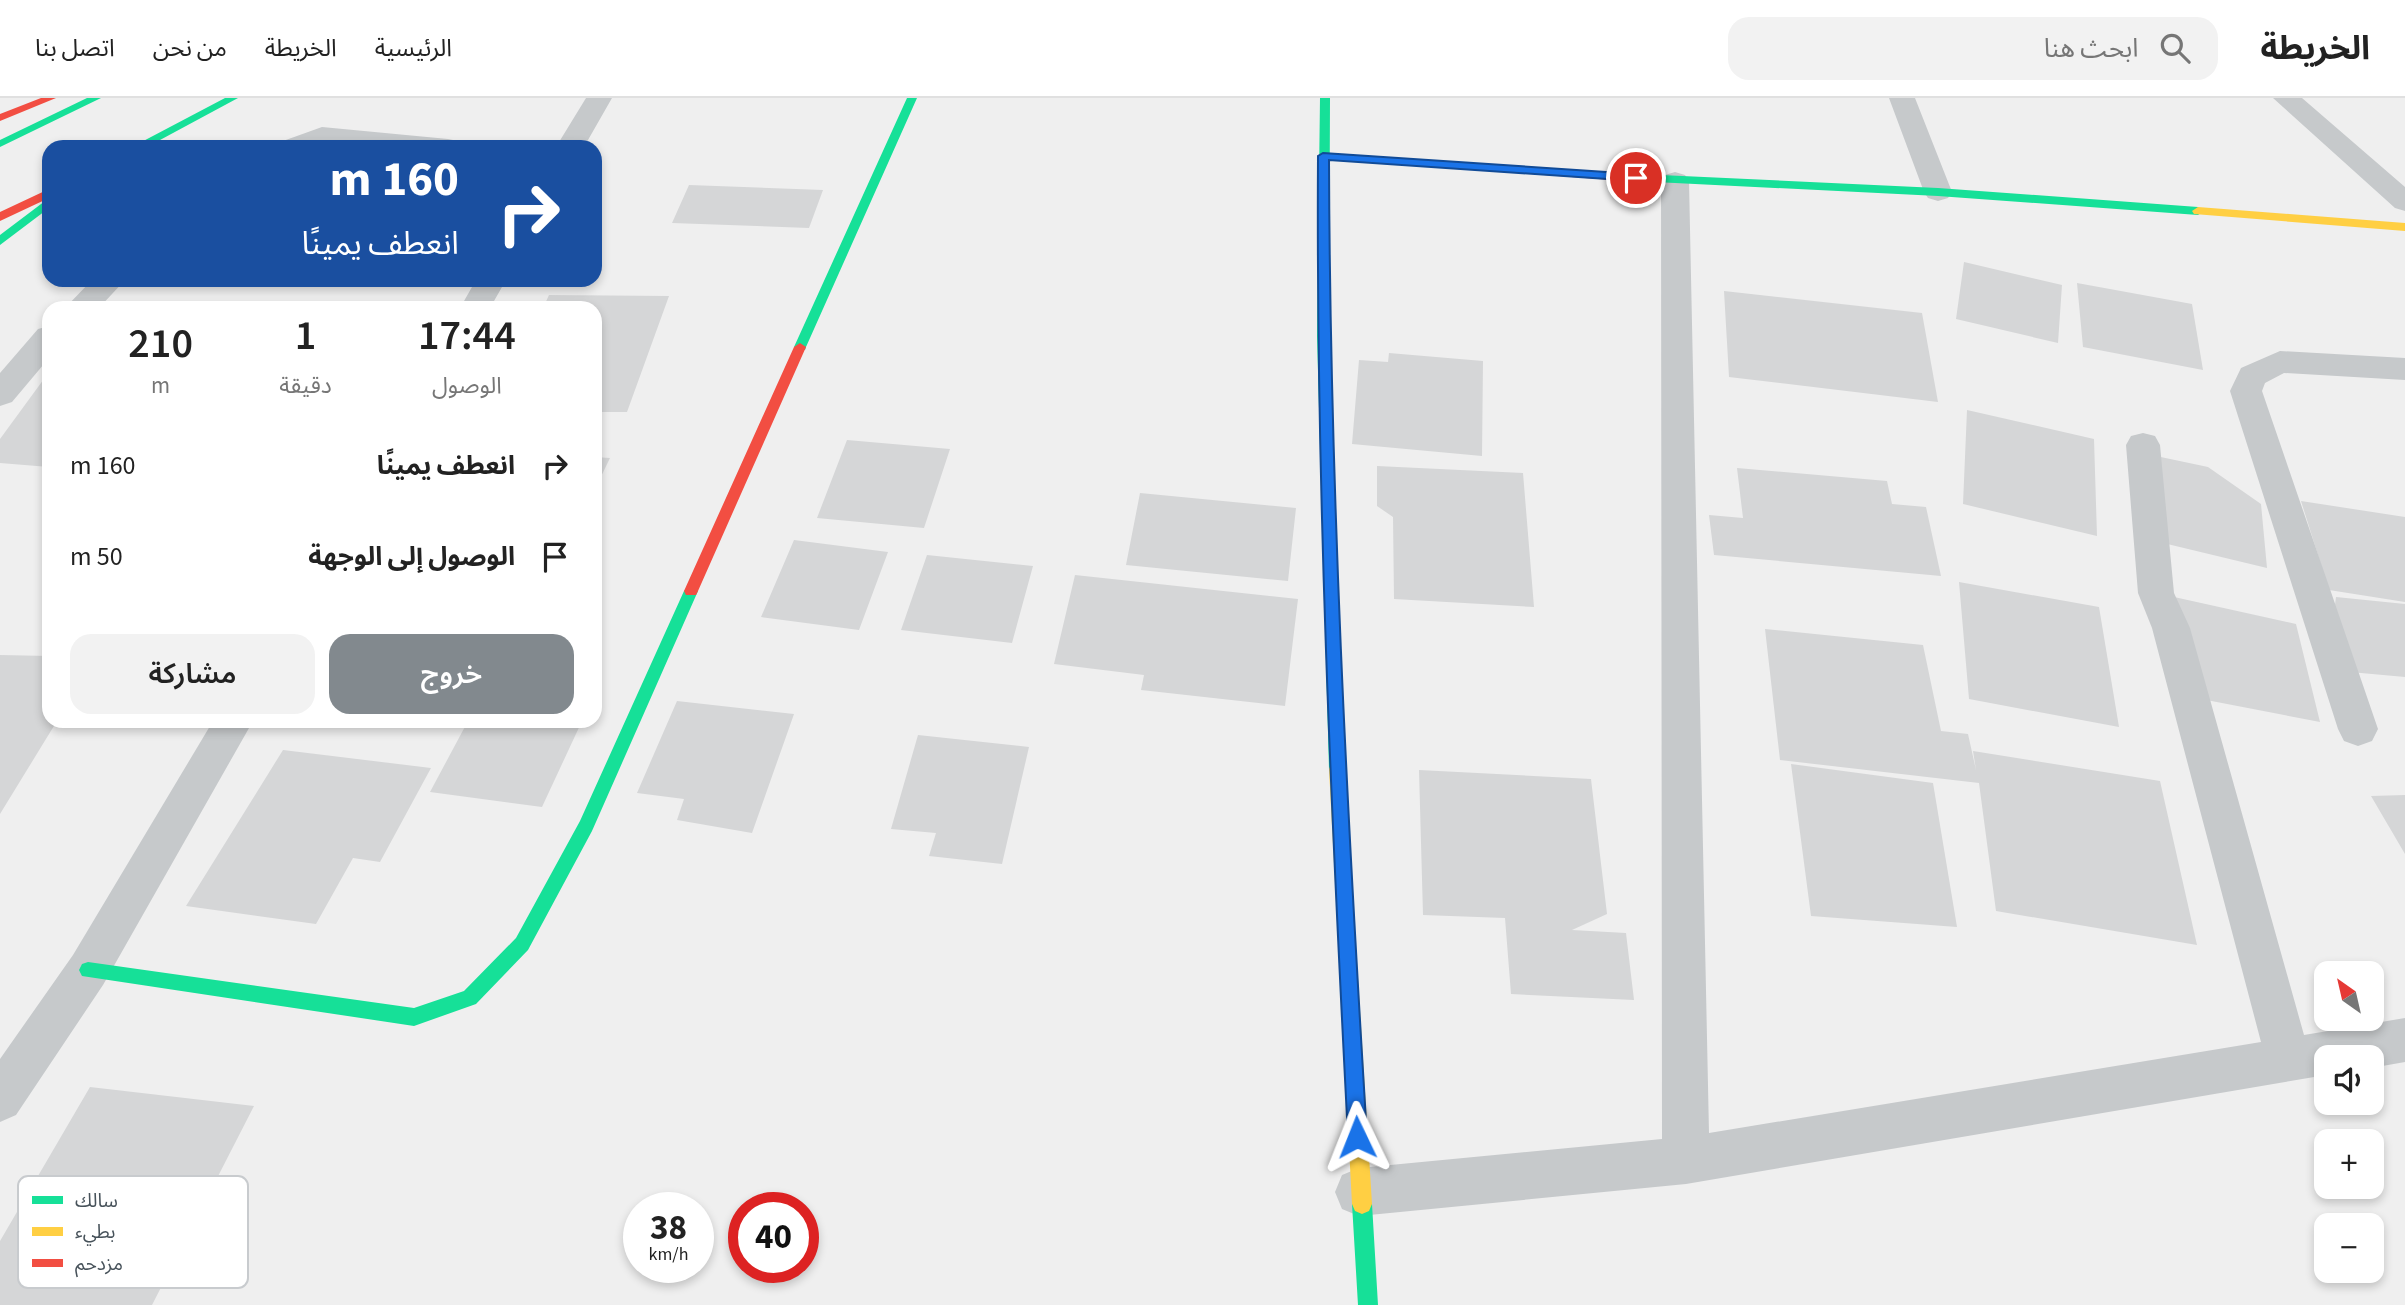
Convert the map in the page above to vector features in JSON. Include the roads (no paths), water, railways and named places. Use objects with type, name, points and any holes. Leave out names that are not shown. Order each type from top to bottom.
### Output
[{"type":"main road","points":[[0,118],[51,98]]},
{"type":"main road","points":[[0,144],[96,98]]},
{"type":"main road","points":[[152,140],[233,98]]},
{"type":"main road","points":[[88,970],[414,1017],[470,998],[522,944],[586,826],[912,98]]},
{"type":"main road","points":[[1325,98],[1323,336],[1337,773],[1359,1192],[1368,1305]]},
{"type":"main road","points":[[1323,156],[1675,181],[1938,192],[2405,228]]},
{"type":"main road","points":[[0,217],[42,196]]},
{"type":"main road","points":[[0,241],[42,208]]},
{"type":"street","points":[[574,140],[599,98]]},
{"type":"street","points":[[1902,98],[1938,192]]},
{"type":"street","points":[[2286,98],[2405,202]]},
{"type":"street","points":[[310,140],[322,135],[374,140]]},
{"type":"street","points":[[1675,181],[1686,1160]]},
{"type":"street","points":[[88,301],[102,287]]},
{"type":"street","points":[[0,394],[42,345]]},
{"type":"street","points":[[2358,729],[2246,391],[2252,376],[2280,362],[2405,369]]},
{"type":"street","points":[[2143,445],[2156,593],[2171,628],[2288,1059]]},
{"type":"street","points":[[0,1099],[88,970],[229,728]]},
{"type":"street","points":[[1359,1192],[1686,1160],[2405,1040]]}]
